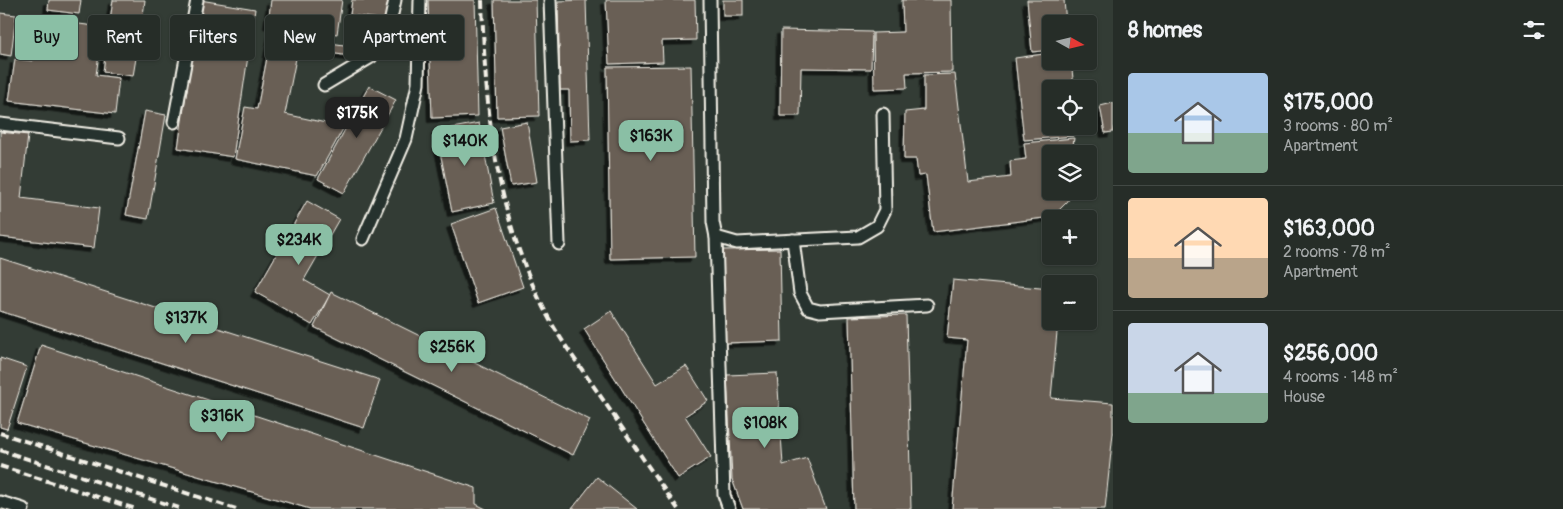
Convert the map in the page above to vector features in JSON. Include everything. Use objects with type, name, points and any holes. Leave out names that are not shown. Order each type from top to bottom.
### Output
[{"type":"lane","points":[[174,122],[197,0]]},
{"type":"lane","points":[[324,85],[371,57],[389,28],[395,0]]},
{"type":"lane","points":[[362,239],[406,139],[418,84],[420,0]]},
{"type":"lane","points":[[550,0],[559,244]]},
{"type":"lane","points":[[710,0],[713,222],[716,237],[724,495],[729,509]]},
{"type":"lane","points":[[716,237],[737,243],[858,237],[877,226],[885,210],[883,114]]},
{"type":"lane","points":[[0,124],[119,138]]},
{"type":"lane","points":[[792,240],[800,293],[808,308],[820,311],[926,305]]},
{"type":"lane","points":[[0,502],[23,509]]},
{"type":"building","points":[[49,0],[81,0],[79,14],[48,10]]},
{"type":"building","points":[[113,0],[145,0],[143,15],[111,15]]},
{"type":"building","points":[[200,0],[255,9],[254,15],[198,15]]},
{"type":"building","points":[[271,0],[342,0],[337,34],[334,34],[334,15],[269,15]]},
{"type":"building","points":[[352,0],[391,0],[389,15],[350,15]]},
{"type":"building","points":[[428,0],[475,0],[478,116],[432,118],[430,60],[464,60],[464,15],[429,15]]},
{"type":"building","points":[[494,0],[536,0],[539,116],[497,117]]},
{"type":"building","points":[[586,0],[590,140],[570,141],[569,90],[560,90],[558,1]]},
{"type":"building","points":[[606,0],[695,0],[696,40],[662,41],[663,62],[609,64]]},
{"type":"building","points":[[723,0],[743,0],[743,16],[723,16]]},
{"type":"building","points":[[902,0],[951,0],[952,72],[906,73],[907,88],[874,89],[873,33],[903,32]]},
{"type":"building","points":[[1027,0],[1064,0],[1065,15],[1042,15],[1042,51],[1032,52]]},
{"type":"building","points":[[0,13],[16,15],[11,56],[0,54]]},
{"type":"building","points":[[78,24],[88,25],[88,60],[98,60],[96,75],[119,78],[115,114],[9,101],[15,59],[33,61],[78,60]]},
{"type":"building","points":[[781,30],[872,32],[871,69],[801,68],[800,116],[780,116]]},
{"type":"building","points":[[334,44],[344,45],[344,55],[334,54]]},
{"type":"building","points":[[1042,54],[1042,70],[1072,70],[1073,80],[1042,80],[1042,135],[1073,136],[1024,140],[1015,58]]},
{"type":"building","points":[[105,60],[136,60],[133,76],[103,72]]},
{"type":"building","points":[[191,60],[247,60],[233,157],[178,148]]},
{"type":"building","points":[[267,60],[296,60],[285,114],[344,127],[317,176],[235,159],[245,107],[257,109]]},
{"type":"building","points":[[691,66],[695,257],[610,259],[607,67]]},
{"type":"building","points":[[955,74],[968,182],[1011,177],[1010,161],[1026,159],[1024,143],[1074,138],[1073,145],[1042,145],[1042,200],[1068,201],[1059,210],[1042,210],[1042,218],[933,232],[926,175],[918,176],[916,159],[904,159],[905,112],[924,110],[924,75]]},
{"type":"building","points":[[369,86],[396,100],[344,193],[318,179]]},
{"type":"building","points":[[1113,103],[1113,132],[1105,133],[1100,106]]},
{"type":"building","points":[[145,111],[166,115],[148,219],[126,215]]},
{"type":"building","points":[[527,122],[537,182],[511,186],[500,127]]},
{"type":"building","points":[[479,123],[494,203],[452,212],[436,131]]},
{"type":"building","points":[[0,132],[28,135],[21,198],[99,208],[94,248],[0,237]]},
{"type":"building","points":[[307,201],[339,219],[304,280],[330,295],[312,325],[255,292]]},
{"type":"building","points":[[496,208],[523,287],[478,303],[451,224]]},
{"type":"building","points":[[780,249],[782,341],[725,343],[723,250]]},
{"type":"building","points":[[0,258],[380,380],[364,428],[0,311]]},
{"type":"building","points":[[953,280],[1042,288],[1042,330],[1057,330],[1051,398],[1113,403],[1113,433],[1105,509],[952,509],[967,340],[947,338]]},
{"type":"building","points":[[331,292],[590,420],[573,455],[314,327]]},
{"type":"building","points":[[611,311],[657,384],[686,366],[708,401],[685,416],[711,457],[678,478],[584,329]]},
{"type":"building","points":[[906,315],[911,509],[854,509],[849,317]]},
{"type":"building","points":[[41,345],[476,488],[476,504],[486,509],[310,509],[17,423]]},
{"type":"building","points":[[0,358],[27,367],[7,429],[0,427]]},
{"type":"building","points":[[777,373],[783,465],[807,458],[826,509],[743,509],[732,479],[727,375]]},
{"type":"building","points":[[597,477],[637,509],[572,509]]},
{"type":"railway","points":[[482,0],[486,79],[495,156],[513,231],[526,268],[542,305],[561,339],[678,509]]},
{"type":"railway","points":[[0,433],[236,509]]},
{"type":"railway","points":[[0,450],[182,509]]},
{"type":"railway","points":[[0,466],[136,509]]}]
